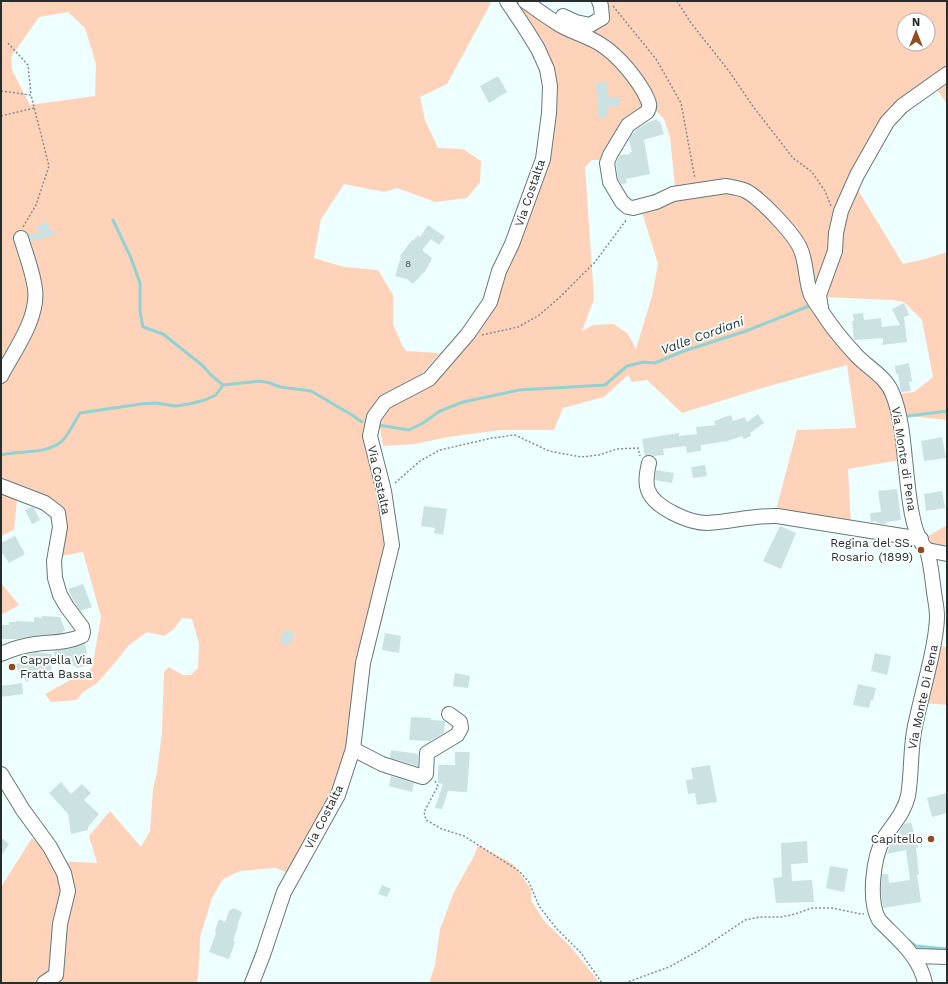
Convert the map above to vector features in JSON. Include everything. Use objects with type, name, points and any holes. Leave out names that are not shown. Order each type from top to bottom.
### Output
[{"type":"street","name":"Via Costalta","points":[[252,983],[264,955],[284,892],[338,795],[353,749],[363,663],[392,545],[384,491],[370,436],[374,417],[385,402],[429,379],[468,334],[490,302],[499,271],[512,244],[543,159],[549,113],[550,86],[547,69],[527,30],[507,1]]},
{"type":"street","points":[[529,4],[556,13],[576,22],[590,25],[602,18],[602,6],[599,1]]},
{"type":"street","points":[[529,4],[560,25],[593,39],[617,57],[640,85],[647,98],[649,109],[628,125],[607,163],[610,182],[622,202],[628,207],[633,208]]},
{"type":"street","points":[[821,308],[819,295],[832,263],[835,251],[836,233],[842,211],[857,175],[887,122],[902,106],[947,74]]},
{"type":"street","name":"Via Monte di Pena","points":[[633,208],[656,202],[673,194],[726,186],[745,190],[763,204],[781,223],[799,246],[804,257],[811,296],[821,308],[824,315],[857,356],[879,375],[893,393],[902,434],[909,500],[924,544]]},
{"type":"street","points":[[1,376],[29,324],[34,311],[35,289],[21,238]]},
{"type":"street","points":[[649,463],[647,482],[648,491],[652,498],[667,510],[692,520],[705,523],[723,522],[765,515],[777,516],[924,544],[947,554]]},
{"type":"street","points":[[1,486],[45,502],[58,513],[60,527],[54,561],[55,578],[60,595],[82,627],[83,632],[82,636],[71,641],[33,644],[14,648],[1,654]]},
{"type":"street","name":"Via Monte Di Pena","points":[[875,912],[873,889],[879,848],[902,812],[908,796],[915,725],[936,636],[937,615],[932,568],[924,544]]},
{"type":"street","points":[[353,749],[382,764],[423,777],[426,774],[427,753],[456,735],[461,728],[460,722],[449,714]]},
{"type":"street","points":[[1,774],[23,810],[50,847],[64,873],[68,891],[60,924],[56,975],[44,983]]},
{"type":"street","points":[[875,912],[879,920],[914,956],[922,968],[925,983]]},
{"type":"street","points":[[914,956],[947,957]]},
{"type":"path","points":[[609,1],[656,59],[681,103],[692,156],[697,191]]},
{"type":"path","points":[[677,1],[691,23],[729,71],[752,105],[793,158],[812,172],[825,191],[834,212]]},
{"type":"path","points":[[8,43],[28,65],[30,95],[49,166],[36,205],[22,231],[21,238]]},
{"type":"path","points":[[1,91],[30,95]]},
{"type":"path","points":[[1,116],[34,108]]},
{"type":"path","points":[[468,334],[476,336],[518,327],[538,316],[559,298],[595,262],[628,218],[633,208]]},
{"type":"path","points":[[384,491],[420,461],[440,450],[492,438],[515,435],[549,451],[581,457],[599,455],[617,449],[638,448],[641,458],[649,463]]},
{"type":"path","points":[[426,774],[435,781],[438,786],[424,812],[426,820],[442,829],[464,836],[519,871],[528,882],[539,906],[556,928],[581,953],[602,983]]},
{"type":"path","points":[[625,983],[669,967],[700,950],[745,920],[760,917],[781,917],[812,908],[832,908],[861,914],[875,912]]},
{"type":"shaded area","points":[[1,1],[492,1],[447,84],[420,97],[425,120],[438,148],[463,149],[481,161],[480,182],[467,198],[435,202],[397,188],[384,192],[344,184],[321,219],[314,258],[344,267],[378,270],[393,295],[393,324],[406,351],[440,353],[421,375],[382,396],[370,413],[396,543],[383,618],[360,689],[354,753],[299,877],[275,868],[240,871],[223,879],[212,898],[200,937],[197,983],[1,983],[1,887],[32,838],[58,861],[97,863],[89,836],[110,811],[141,847],[150,831],[153,789],[157,772],[162,732],[164,672],[169,667],[183,675],[191,675],[198,668],[199,644],[192,619],[182,618],[174,629],[164,636],[147,632],[128,646],[96,684],[83,692],[77,700],[51,702],[45,694],[92,668],[101,617],[83,552],[57,557],[60,510],[18,490],[14,530],[1,536]],"holes":[[[68,12],[85,28],[96,64],[95,96],[30,105],[12,70],[11,57],[39,17]]]},
{"type":"shaded area","points":[[505,1],[520,1],[583,33],[603,1],[947,1],[947,104],[937,90],[897,120],[884,138],[858,190],[903,264],[947,252],[947,420],[899,415],[906,459],[848,469],[851,524],[775,514],[797,430],[856,428],[847,365],[769,386],[682,413],[647,380],[632,382],[628,375],[604,397],[563,408],[554,430],[501,430],[448,437],[415,444],[383,446],[380,427],[382,419],[392,406],[430,386],[474,334],[529,199],[551,79]],"holes":[[[648,103],[664,119],[670,137],[676,197],[642,212],[658,264],[652,296],[636,349],[628,334],[614,324],[593,325],[582,331],[594,299],[585,167],[592,160],[605,160]],[[823,297],[893,300],[904,302],[922,320],[933,377],[914,392],[897,394],[825,309]]]},
{"type":"shaded area","points":[[947,525],[947,559],[918,542]]},
{"type":"shaded area","points":[[1,583],[19,605],[1,615]]},
{"type":"shaded area","points":[[937,646],[947,647],[947,705],[925,703]]},
{"type":"shaded area","points":[[478,845],[513,864],[531,889],[531,900],[544,921],[571,947],[600,983],[429,983],[435,965],[440,929],[454,892],[474,856]]},
{"type":"building","points":[[498,76],[507,92],[489,103],[480,86]]},
{"type":"building","points":[[607,82],[608,97],[619,97],[620,106],[607,107],[608,117],[598,117],[596,83]]},
{"type":"building","points":[[657,119],[658,122],[660,121],[664,134],[644,140],[650,174],[626,179],[627,183],[621,184],[618,179],[616,164],[620,155],[630,154],[630,152],[632,152],[629,140],[633,133],[635,133],[634,131]]},
{"type":"building","points":[[47,221],[51,232],[55,231],[55,234],[39,240],[31,241],[28,234],[39,233],[36,227]]},
{"type":"building","points":[[428,225],[445,237],[439,245],[431,239],[422,250],[432,258],[426,270],[413,284],[407,279],[395,276],[401,257],[400,256],[412,240],[413,241],[418,235],[420,237]]},
{"type":"building","points":[[904,303],[909,315],[904,317],[907,342],[881,345],[883,343],[883,338],[854,340],[852,321],[854,321],[853,314],[863,313],[864,320],[881,318],[882,327],[900,325],[892,309]]},
{"type":"building","points":[[909,363],[912,381],[909,382],[911,391],[901,392],[895,366]]},
{"type":"building","points":[[758,414],[764,423],[750,433],[751,436],[744,439],[742,436],[728,441],[701,445],[701,451],[687,453],[686,446],[663,449],[664,455],[645,456],[642,439],[679,433],[679,436],[697,434],[696,427],[715,425],[714,421],[731,415],[733,421],[745,417],[747,422]]},
{"type":"building","points":[[942,437],[946,458],[924,461],[921,441]]},
{"type":"building","points":[[705,465],[707,476],[693,478],[691,467]]},
{"type":"building","points":[[656,470],[674,473],[672,483],[655,480]]},
{"type":"building","points":[[897,489],[901,520],[886,522],[886,524],[877,523],[876,521],[871,522],[870,513],[881,512],[878,491]]},
{"type":"building","points":[[942,491],[945,508],[926,511],[924,494]]},
{"type":"building","points":[[424,506],[447,509],[443,535],[434,533],[435,528],[421,526]]},
{"type":"building","points":[[31,507],[34,508],[40,520],[32,524],[25,510]]},
{"type":"building","points":[[780,526],[796,533],[781,569],[763,561]]},
{"type":"building","points":[[15,536],[25,554],[9,563],[3,554],[1,555],[1,543]]},
{"type":"building","points":[[83,584],[92,607],[80,611],[68,589]]},
{"type":"building","points":[[42,616],[60,617],[65,630],[61,633],[17,639],[1,639],[1,625],[9,625],[9,622],[16,621],[34,622],[34,617],[42,618]]},
{"type":"building","points":[[285,629],[295,634],[288,646],[279,641]]},
{"type":"building","points":[[385,633],[401,636],[399,653],[382,650]]},
{"type":"building","points":[[85,644],[87,654],[84,654],[86,666],[76,668],[76,666],[73,666],[71,656],[55,658],[54,651]]},
{"type":"building","points":[[36,652],[52,654],[51,677],[33,676],[27,682],[14,665],[23,662],[24,655]]},
{"type":"building","points":[[875,653],[891,656],[887,675],[871,671]]},
{"type":"building","points":[[455,673],[470,676],[468,688],[453,686]]},
{"type":"building","points":[[22,683],[23,694],[1,697],[1,686]]},
{"type":"building","points":[[858,684],[876,688],[869,708],[853,705]]},
{"type":"building","points":[[411,717],[431,718],[431,720],[445,721],[444,733],[430,741],[409,740]]},
{"type":"building","points":[[391,750],[418,754],[418,766],[390,758]]},
{"type":"building","points":[[455,752],[470,752],[467,792],[448,791],[442,809],[435,808],[443,784],[438,783],[438,765],[455,765]]},
{"type":"building","points":[[710,765],[717,802],[697,805],[695,793],[688,794],[686,780],[693,779],[691,768]]},
{"type":"building","points":[[391,776],[414,783],[412,792],[389,786]]},
{"type":"building","points":[[61,782],[71,794],[82,784],[91,793],[84,800],[99,814],[88,827],[88,830],[71,834],[68,814],[49,793]]},
{"type":"building","points":[[947,793],[947,813],[932,817],[927,798]]},
{"type":"building","points":[[911,822],[918,848],[916,848],[919,874],[917,875],[921,902],[883,908],[881,891],[882,874],[888,874],[889,883],[910,880],[906,850],[887,854],[891,842],[895,837],[900,835],[899,832],[904,824]]},
{"type":"building","points":[[1,837],[9,844],[1,856]]},
{"type":"building","points":[[807,841],[808,863],[791,864],[792,881],[812,880],[814,902],[776,903],[773,878],[782,877],[781,843]]},
{"type":"building","points":[[830,866],[848,869],[844,892],[826,888]]},
{"type":"building","points":[[382,885],[391,889],[387,897],[378,894]]},
{"type":"building","points":[[233,908],[242,912],[233,941],[235,942],[229,959],[209,952],[219,919],[225,922],[230,909],[232,910]]},
{"type":"waterway","points":[[113,220],[131,258],[140,283],[140,312],[143,327],[163,334],[202,365],[223,385]]},
{"type":"waterway","name":"Valle Cordiani","points":[[378,425],[409,430],[423,423],[440,411],[463,402],[519,390],[605,385],[627,366],[643,362],[655,363],[681,352],[746,331],[809,306],[812,308]]},
{"type":"waterway","name":"Valle Cordiani","points":[[1,455],[39,451],[54,446],[61,442],[66,436],[80,413],[141,404],[156,403],[175,406],[189,404],[205,400],[216,395],[223,385],[260,381],[280,387],[311,391],[362,422]]},
{"type":"waterway","name":"Valle Cordiani","points":[[908,416],[947,411]]},
{"type":"waterway","points":[[908,940],[916,946],[947,949]]},
{"type":"place","name":"Regina del SS. Rosario (1899)","points":[[921,550]]},
{"type":"place","name":"Cappella Via Fratta Bassa","points":[[12,667]]},
{"type":"place","name":"Capitello","points":[[931,839]]}]
